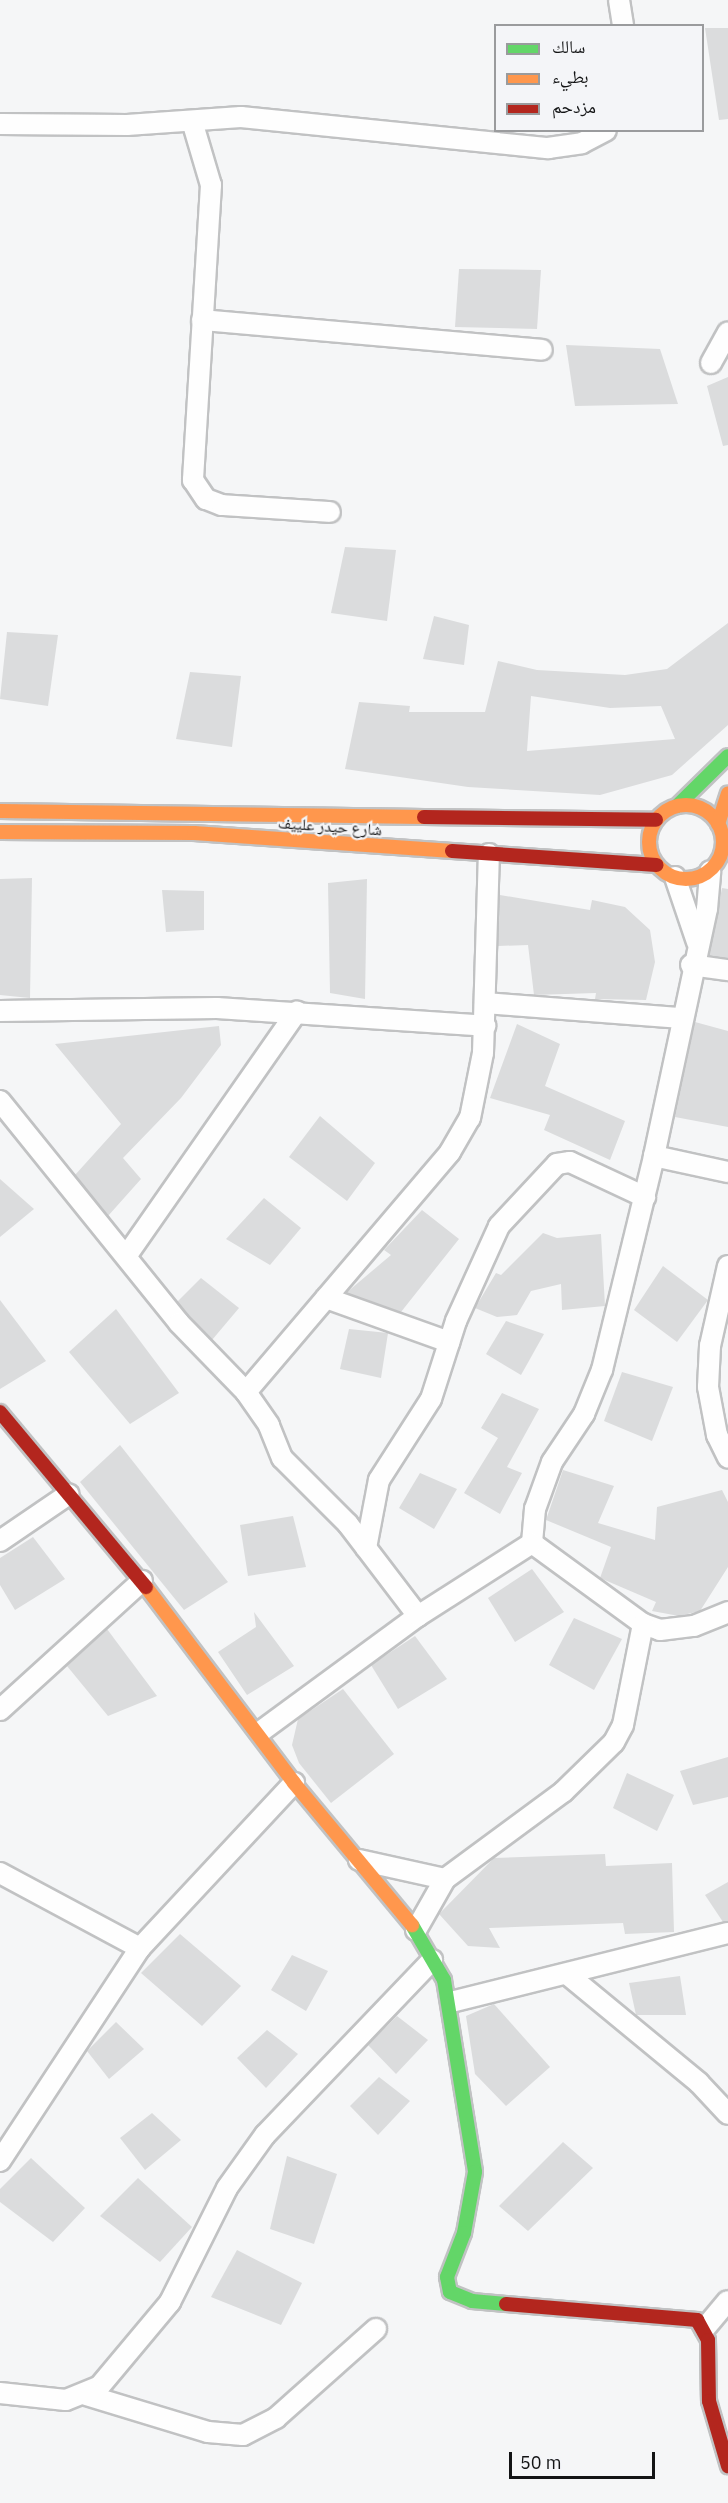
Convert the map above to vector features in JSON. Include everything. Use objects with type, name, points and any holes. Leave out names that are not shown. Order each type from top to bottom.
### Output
[{"type":"street","points":[[619,0],[623,24]]},
{"type":"street","points":[[0,124],[192,121],[241,117],[548,148],[582,143],[602,132]]},
{"type":"street","points":[[192,121],[212,185],[202,320],[196,490],[222,505],[330,512]]},
{"type":"street","points":[[202,320],[542,350]]},
{"type":"street","points":[[711,363],[728,332]]},
{"type":"street","points":[[697,942],[675,878],[657,865],[649,847],[656,820],[677,806],[728,756]]},
{"type":"street","points":[[532,1543],[535,1509],[552,1462],[584,1414],[602,1370],[645,1197],[691,965],[718,865],[728,794]]},
{"type":"street","points":[[677,806],[700,808],[722,828]]},
{"type":"street","name":"شارع حيدر علييف","points":[[0,811],[656,820]]},
{"type":"street","name":"شارع حيدر علييف","points":[[0,832],[194,834],[657,865]]},
{"type":"street","points":[[246,1392],[461,1135],[478,1093],[484,1026],[489,854]]},
{"type":"street","points":[[675,878],[718,865]]},
{"type":"street","points":[[691,965],[728,970]]},
{"type":"street","points":[[485,1003],[681,1018]]},
{"type":"street","points":[[0,1011],[143,1007],[297,1011],[484,1026]]},
{"type":"street","points":[[127,1255],[297,1011]]},
{"type":"street","points":[[0,1101],[127,1255],[179,1323],[246,1392],[269,1425],[282,1458],[366,1548],[418,1616]]},
{"type":"street","points":[[654,1156],[728,1172]]},
{"type":"street","points":[[366,1548],[379,1480],[392,1453],[431,1399],[449,1342],[499,1226],[557,1164],[570,1162],[645,1197]]},
{"type":"street","points":[[728,1266],[710,1346],[708,1387],[717,1435],[728,1458]]},
{"type":"street","points":[[326,1298],[449,1342]]},
{"type":"street","points":[[0,1412],[142,1581],[260,1732],[294,1783],[416,1930],[432,1960],[451,2002],[475,2172],[464,2233],[447,2277],[450,2292],[472,2301],[697,2320],[705,2328],[709,2401],[728,2466]]},
{"type":"street","points":[[0,1541],[69,1494]]},
{"type":"street","points":[[260,1732],[418,1616],[532,1543]]},
{"type":"street","points":[[532,1543],[643,1624],[679,1628],[728,1612]]},
{"type":"street","points":[[0,1709],[142,1581]]},
{"type":"street","points":[[416,1930],[445,1880],[563,1792],[615,1742],[623,1725],[643,1624]]},
{"type":"street","points":[[0,2161],[140,1948],[294,1783]]},
{"type":"street","points":[[360,1860],[445,1880]]},
{"type":"street","points":[[0,1873],[140,1948]]},
{"type":"street","points":[[451,2002],[728,1933]]},
{"type":"street","points":[[86,2396],[130,2353],[170,2302],[227,2188],[265,2135],[432,1960]]},
{"type":"street","points":[[567,1974],[699,2083],[728,2114]]},
{"type":"street","points":[[705,2328],[728,2301]]},
{"type":"street","points":[[0,2393],[66,2400],[86,2396],[208,2432],[243,2434],[276,2418],[376,2329]]},
{"type":"building","points":[[705,28],[728,28],[728,119],[719,120]]},
{"type":"building","points":[[459,269],[541,270],[537,329],[455,327]]},
{"type":"building","points":[[566,345],[660,349],[678,404],[575,406]]},
{"type":"building","points":[[728,377],[728,445],[723,446],[707,386]]},
{"type":"building","points":[[345,547],[396,550],[387,621],[331,613]]},
{"type":"building","points":[[434,616],[469,625],[464,665],[423,659]]},
{"type":"building","points":[[728,623],[728,725],[672,775],[600,795],[468,787],[345,769],[359,702],[410,706],[409,712],[485,712],[498,661],[537,670],[625,675],[667,669]],"holes":[[[531,696],[610,708],[661,706],[675,739],[527,751]]]},
{"type":"building","points":[[7,632],[58,635],[48,706],[0,699]]},
{"type":"building","points":[[190,672],[241,676],[232,747],[176,739]]},
{"type":"building","points":[[32,878],[30,998],[0,995],[0,879]]},
{"type":"building","points":[[367,879],[365,999],[330,993],[328,883]]},
{"type":"building","points":[[722,888],[728,889],[728,958],[709,955]]},
{"type":"building","points":[[162,890],[204,891],[204,930],[166,932]]},
{"type":"building","points":[[500,895],[590,910],[592,900],[625,907],[650,930],[655,962],[646,1000],[595,999],[596,993],[534,995],[528,945],[498,946]]},
{"type":"building","points":[[695,1022],[728,1031],[728,1127],[675,1117]]},
{"type":"building","points":[[517,1024],[560,1044],[545,1086],[625,1121],[610,1160],[544,1130],[550,1115],[490,1098]]},
{"type":"building","points":[[219,1026],[221,1045],[181,1098],[123,1158],[141,1179],[108,1216],[75,1175],[121,1124],[55,1044]]},
{"type":"building","points":[[320,1116],[375,1163],[347,1201],[289,1157]]},
{"type":"building","points":[[0,1179],[34,1209],[0,1237]]},
{"type":"building","points":[[264,1198],[301,1228],[270,1265],[226,1239]]},
{"type":"building","points":[[422,1210],[459,1239],[401,1312],[346,1293],[391,1255],[384,1250]]},
{"type":"building","points":[[543,1233],[557,1238],[601,1234],[605,1306],[562,1310],[561,1284],[531,1291],[517,1315],[497,1317],[475,1308],[496,1273],[501,1275]]},
{"type":"building","points":[[663,1266],[708,1300],[677,1342],[634,1310]]},
{"type":"building","points":[[201,1278],[239,1308],[212,1340],[177,1302]]},
{"type":"building","points":[[0,1300],[46,1361],[0,1389]]},
{"type":"building","points":[[116,1309],[179,1393],[130,1424],[69,1352]]},
{"type":"building","points":[[506,1321],[544,1334],[521,1375],[486,1354]]},
{"type":"building","points":[[349,1329],[388,1333],[381,1378],[340,1369]]},
{"type":"building","points":[[622,1372],[673,1387],[652,1441],[604,1421]]},
{"type":"building","points":[[502,1393],[539,1409],[507,1467],[522,1473],[500,1514],[464,1493],[498,1438],[481,1428]]},
{"type":"building","points":[[120,1445],[228,1582],[184,1610],[80,1482]]},
{"type":"building","points":[[563,1470],[614,1486],[598,1523],[655,1540],[657,1507],[722,1490],[728,1502],[728,1567],[700,1611],[679,1616],[652,1611],[656,1602],[600,1578],[611,1547],[546,1520]]},
{"type":"building","points":[[420,1473],[457,1489],[434,1529],[399,1508]]},
{"type":"building","points":[[293,1516],[306,1567],[248,1576],[240,1525]]},
{"type":"building","points":[[33,1537],[65,1579],[15,1610],[0,1585],[0,1558]]},
{"type":"building","points":[[532,1569],[564,1612],[515,1642],[488,1598]]},
{"type":"building","points":[[254,1612],[294,1666],[247,1695],[218,1652],[256,1627]]},
{"type":"building","points":[[574,1618],[622,1639],[594,1690],[549,1665]]},
{"type":"building","points":[[107,1629],[157,1696],[108,1716],[67,1666]]},
{"type":"building","points":[[415,1636],[447,1679],[398,1709],[371,1665]]},
{"type":"building","points":[[343,1689],[394,1754],[331,1803],[299,1763],[292,1745],[298,1719]]},
{"type":"building","points":[[728,1757],[728,1797],[693,1805],[680,1771]]},
{"type":"building","points":[[627,1773],[674,1795],[657,1831],[613,1808]]},
{"type":"building","points":[[605,1854],[606,1866],[672,1863],[674,1932],[625,1934],[623,1923],[489,1928],[500,1948],[468,1946],[439,1914],[494,1858]]},
{"type":"building","points":[[728,1882],[728,1921],[723,1922],[705,1895]]},
{"type":"building","points":[[180,1934],[241,1986],[202,2026],[141,1973]]},
{"type":"building","points":[[292,1955],[328,1971],[306,2011],[271,1990]]},
{"type":"building","points":[[680,1976],[686,2015],[636,2015],[629,1983]]},
{"type":"building","points":[[494,2004],[550,2067],[506,2106],[475,2074],[466,2016]]},
{"type":"building","points":[[397,2016],[428,2040],[396,2074],[368,2045]]},
{"type":"building","points":[[116,2022],[144,2049],[109,2079],[87,2051]]},
{"type":"building","points":[[267,2030],[298,2054],[266,2088],[237,2058]]},
{"type":"building","points":[[379,2077],[410,2101],[378,2135],[350,2106]]},
{"type":"building","points":[[152,2113],[181,2140],[145,2170],[120,2138]]},
{"type":"building","points":[[563,2142],[593,2168],[528,2231],[499,2206]]},
{"type":"building","points":[[287,2156],[337,2174],[314,2244],[270,2229]]},
{"type":"building","points":[[31,2158],[85,2208],[53,2242],[0,2202],[0,2189]]},
{"type":"building","points":[[138,2178],[192,2227],[160,2262],[100,2216]]},
{"type":"building","points":[[237,2250],[302,2283],[281,2325],[211,2297]]},
{"type":"traffic: fast","points":[[677,806],[728,756]]},
{"type":"traffic: fast","points":[[412,1925],[444,1980],[475,2172],[464,2233],[447,2277],[450,2292],[472,2301],[506,2304]]},
{"type":"traffic: slow","points":[[718,824],[728,794]]},
{"type":"traffic: slow","points":[[686,805],[700,808],[712,816],[720,828],[723,842],[720,856],[712,868],[700,876],[686,879],[672,876],[660,868],[652,856],[649,842],[652,828],[660,816],[672,808],[686,805]]},
{"type":"traffic: slow","points":[[0,811],[424,817]]},
{"type":"traffic: slow","points":[[0,832],[194,833],[452,851]]},
{"type":"traffic: slow","points":[[146,1587],[294,1783],[412,1925]]},
{"type":"traffic: jam","points":[[424,817],[656,820]]},
{"type":"traffic: jam","points":[[452,851],[657,865]]},
{"type":"traffic: jam","points":[[0,1412],[146,1587]]},
{"type":"traffic: jam","points":[[506,2304],[697,2320],[708,2340],[709,2401],[728,2466]]}]
